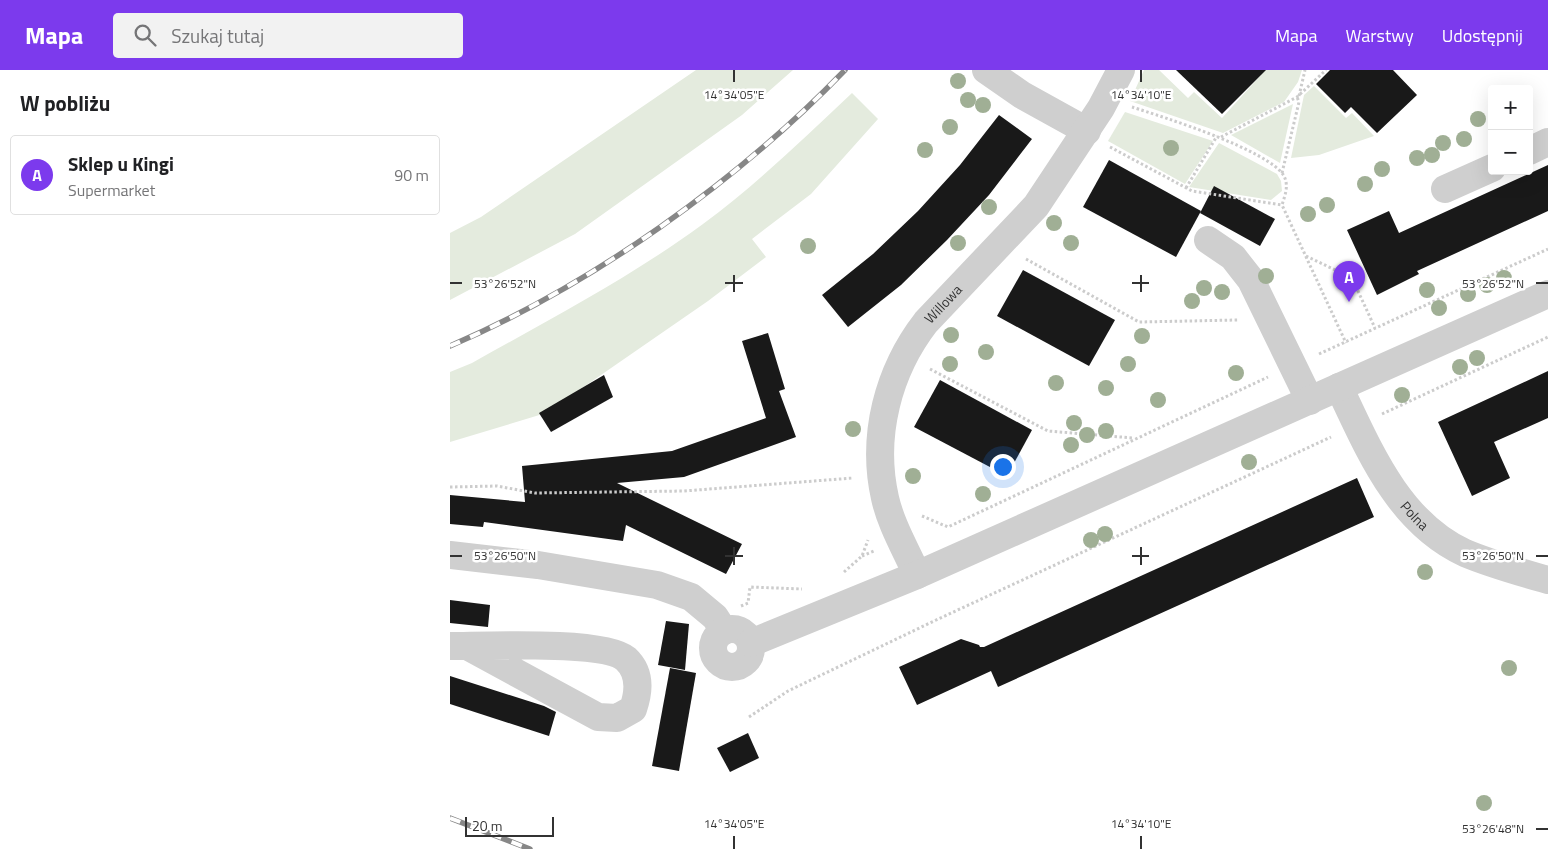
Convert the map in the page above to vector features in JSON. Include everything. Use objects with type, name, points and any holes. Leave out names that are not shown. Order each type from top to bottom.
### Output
[{"type":"street","points":[[986,70],[1022,95],[1086,131]]},
{"type":"street","name":"Willowa","points":[[917,575],[891,518],[885,497],[881,451],[882,431],[884,412],[893,378],[913,339],[926,322],[1036,206],[1086,131],[1121,70]]},
{"type":"street","points":[[1533,149],[1548,142]]},
{"type":"street","points":[[1445,189],[1488,170]]},
{"type":"street","points":[[1208,240],[1233,257],[1251,280],[1310,401]]},
{"type":"street","points":[[450,555],[538,565],[657,585],[690,597],[716,617],[724,631],[717,637],[713,646],[717,660],[724,666],[734,668],[746,662],[751,653],[751,643],[917,575],[1548,294]]},
{"type":"street","name":"Polna","points":[[1339,387],[1382,472],[1413,516],[1444,541],[1465,553],[1548,580]]},
{"type":"street","points":[[458,646],[597,649],[626,658],[636,674],[638,693],[633,709],[625,714],[617,718],[598,716],[458,646]]},
{"type":"path","points":[[1282,174],[1298,97],[1306,70]]},
{"type":"path","points":[[1186,188],[1219,137],[1298,97],[1326,70]]},
{"type":"path","points":[[1128,105],[1219,137],[1268,162],[1282,174],[1287,186],[1282,205],[1346,343]]},
{"type":"path","points":[[1117,152],[1192,191],[1282,205]]},
{"type":"path","points":[[916,513],[948,527],[1134,438],[1548,250]]},
{"type":"path","points":[[1306,256],[1352,278],[1375,328]]},
{"type":"path","points":[[1025,258],[1139,322],[1270,320]]},
{"type":"path","points":[[1378,416],[1548,337]]},
{"type":"path","points":[[922,365],[1048,432],[1134,438]]},
{"type":"path","points":[[748,718],[788,692],[934,621],[1333,436]]},
{"type":"path","points":[[450,487],[497,486],[535,493],[684,491],[858,477]]},
{"type":"shaded area","points":[[696,70],[793,70],[742,115],[575,234],[450,300],[450,233],[481,217]]},
{"type":"shaded area","points":[[1144,70],[1159,70],[1188,98],[1194,92],[1222,118],[1261,75],[1257,70],[1302,70],[1298,82],[1284,102],[1223,133],[1130,101]]},
{"type":"shaded area","points":[[1314,86],[1346,118],[1352,113],[1374,136],[1319,155],[1291,158],[1304,95]]},
{"type":"shaded area","points":[[852,93],[878,119],[811,194],[752,239],[766,257],[708,301],[546,413],[450,442],[450,372],[472,363],[560,314],[619,280],[676,243],[742,193]]},
{"type":"shaded area","points":[[1293,104],[1280,163],[1231,135]]},
{"type":"shaded area","points":[[1125,112],[1213,141],[1185,184],[1108,141]]},
{"type":"shaded area","points":[[1219,143],[1277,174],[1281,181],[1282,191],[1271,200],[1189,187]]},
{"type":"building","points":[[1176,70],[1266,70],[1222,114]]},
{"type":"building","points":[[1330,70],[1393,70],[1417,95],[1377,133],[1351,107],[1345,113],[1316,84]]},
{"type":"building","points":[[999,115],[1032,139],[989,195],[947,240],[901,285],[848,327],[822,295],[873,254],[918,211],[960,165]]},
{"type":"building","points":[[1109,160],[1201,211],[1176,257],[1083,207]]},
{"type":"building","points":[[1548,165],[1548,211],[1417,271],[1419,274],[1377,295],[1347,230],[1389,211],[1399,233],[1526,175],[1533,175],[1533,172]]},
{"type":"building","points":[[1214,186],[1275,219],[1260,246],[1200,213]]},
{"type":"building","points":[[1023,270],[1115,320],[1089,366],[997,316]]},
{"type":"building","points":[[768,333],[785,389],[779,391],[796,437],[684,477],[617,483],[742,544],[726,574],[626,525],[623,541],[484,522],[483,527],[450,524],[450,495],[525,502],[522,466],[672,451],[766,418],[742,341]]},
{"type":"building","points":[[1548,371],[1548,418],[1494,442],[1510,478],[1472,496],[1438,422]]},
{"type":"building","points":[[604,375],[613,397],[551,432],[539,413]]},
{"type":"building","points":[[940,380],[1032,430],[1007,476],[914,427]]},
{"type":"building","points":[[1357,478],[1374,517],[998,687],[991,671],[917,705],[899,667],[961,639],[984,647]]},
{"type":"building","points":[[450,600],[490,605],[488,627],[450,623]]},
{"type":"building","points":[[666,621],[689,624],[685,670],[658,665]]},
{"type":"building","points":[[670,668],[696,673],[679,771],[652,766]]},
{"type":"building","points":[[450,676],[544,706],[556,712],[549,736],[450,704]]},
{"type":"building","points":[[748,733],[759,758],[730,772],[717,748]]},
{"type":"railway","points":[[450,346],[557,293],[661,227],[758,151],[845,70]]},
{"type":"railway","points":[[450,818],[530,849]]},
{"type":"place","name":"Sklep u Kingi","points":[[1349,302]]}]
